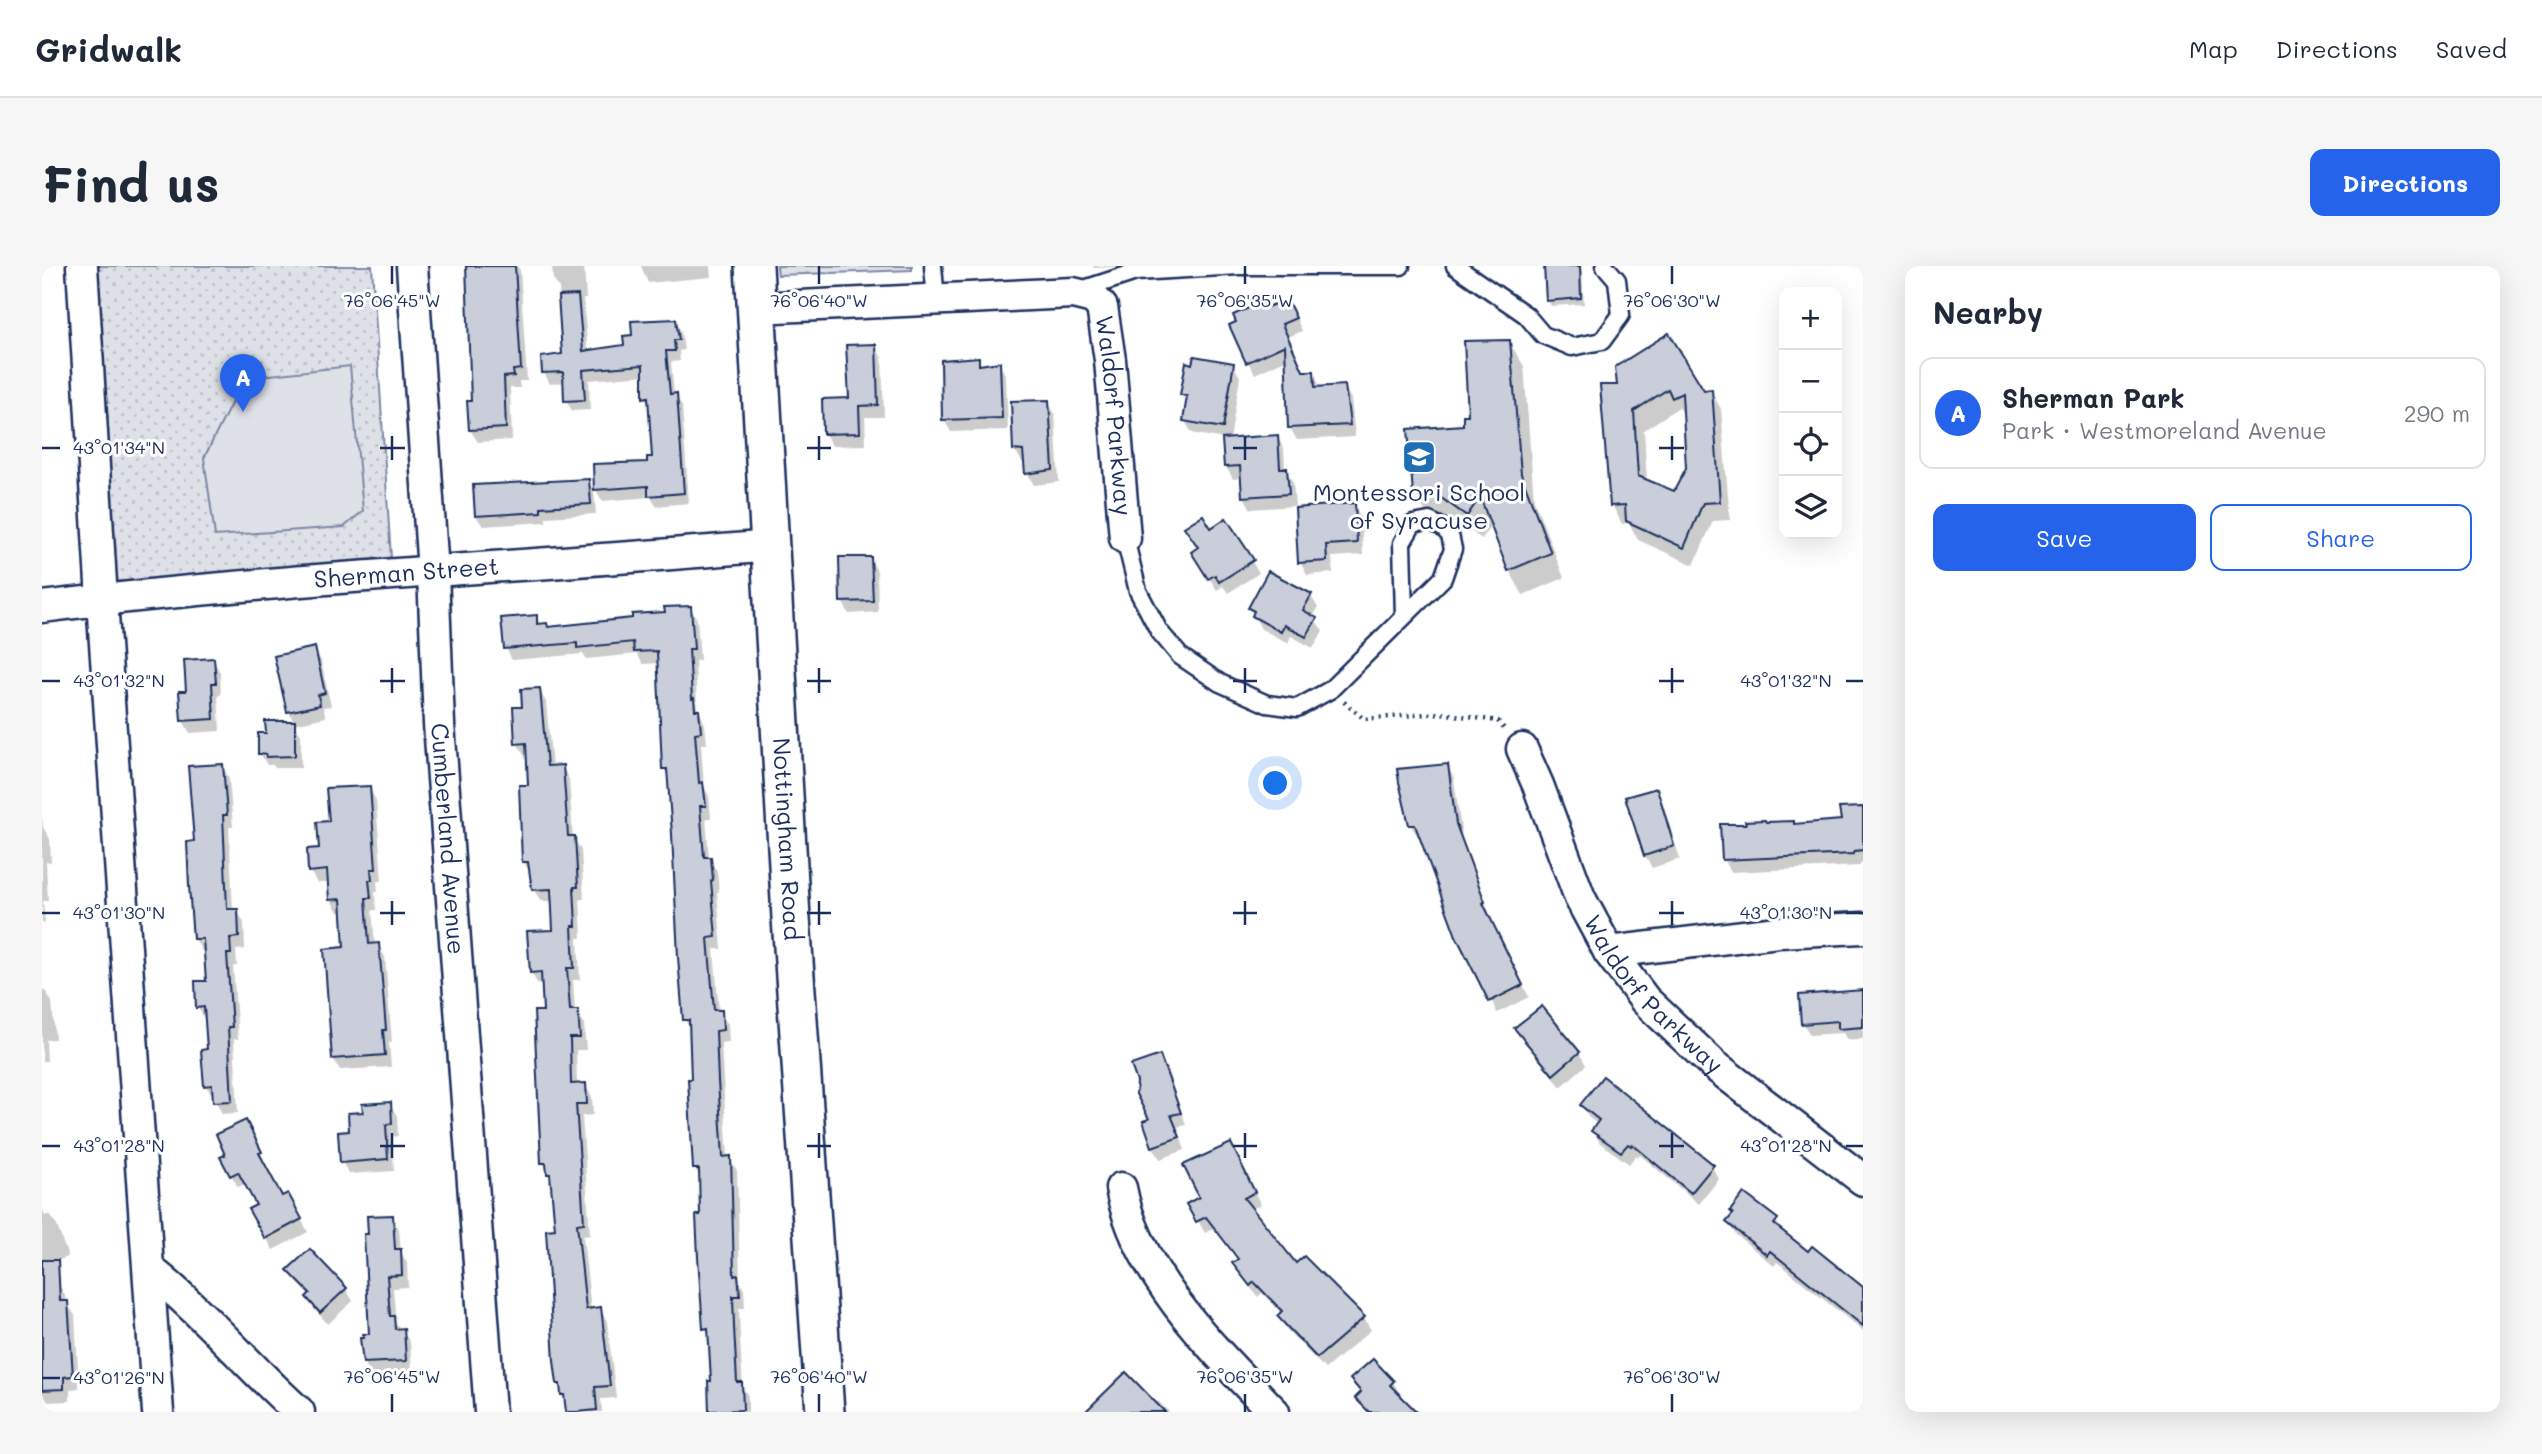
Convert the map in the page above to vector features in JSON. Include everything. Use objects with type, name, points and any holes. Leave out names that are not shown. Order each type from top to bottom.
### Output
[{"type":"street","points":[[82,266],[102,600],[158,1412]]},
{"type":"street","name":"Cumberland Avenue","points":[[412,266],[433,572],[439,724],[490,1412]]},
{"type":"street","name":"Nottingham Road","points":[[754,266],[790,918],[825,1412]]},
{"type":"street","name":"Waldorf Parkway","points":[[756,309],[1073,293],[1093,298],[1102,307],[1110,359],[1125,538]]},
{"type":"street","name":"Sherman Street","points":[[42,607],[433,572],[770,546]]},
{"type":"street","name":"Waldorf Parkway","points":[[1522,749],[1580,898],[1609,952],[1645,1000],[1714,1065],[1863,1180]]},
{"type":"street","points":[[1609,952],[1779,932],[1863,928]]},
{"type":"street","points":[[1121,1188],[1125,1209],[1156,1273],[1218,1354],[1274,1412]]},
{"type":"street","points":[[149,1269],[174,1289],[256,1373],[299,1412]]},
{"type":"lane","points":[[933,266],[936,300]]},
{"type":"lane","points":[[1073,293],[1136,272],[1239,266],[1401,266]]},
{"type":"lane","points":[[1455,266],[1526,315],[1543,335],[1573,346],[1602,341],[1621,315],[1617,280],[1605,266]]},
{"type":"lane","points":[[1125,538],[1138,591],[1159,631],[1180,656],[1220,683],[1267,704],[1297,708],[1330,690],[1404,617],[1443,578],[1453,549],[1450,535],[1442,527],[1429,521],[1413,524],[1402,543],[1404,617]]},
{"type":"path","points":[[1330,690],[1364,719],[1440,713],[1498,721],[1522,749]]},
{"type":"green space","points":[[95,266],[372,266],[391,558],[116,582]]},
{"type":"green space","points":[[777,266],[912,266],[912,270],[778,275]]},
{"type":"green space","points":[[350,366],[363,511],[344,527],[215,536],[204,458],[244,378]]},
{"type":"building","points":[[466,266],[515,266],[521,369],[513,370],[514,376],[504,377],[506,428],[469,430],[467,401],[471,401]]},
{"type":"building","points":[[1544,266],[1580,266],[1581,298],[1546,301]]},
{"type":"building","points":[[578,295],[583,351],[624,345],[623,336],[632,335],[631,321],[676,319],[679,340],[674,340],[675,351],[666,351],[670,394],[677,393],[684,493],[648,496],[648,486],[594,490],[593,464],[647,462],[647,457],[652,457],[648,397],[643,398],[643,365],[583,370],[585,400],[564,401],[563,372],[542,373],[541,357],[562,354],[558,296]]},
{"type":"building","points":[[1287,299],[1296,318],[1282,324],[1303,371],[1314,371],[1315,387],[1345,385],[1350,425],[1288,428],[1285,345],[1246,363],[1229,325],[1236,322],[1233,315],[1262,302],[1265,308]]},
{"type":"building","points":[[1669,333],[1704,390],[1712,389],[1720,502],[1703,503],[1684,548],[1626,521],[1625,505],[1610,506],[1600,385],[1617,385],[1615,367]],"holes":[[[1668,389],[1672,398],[1682,393],[1686,468],[1674,491],[1638,476],[1634,411]]]},
{"type":"building","points":[[1510,340],[1521,474],[1551,553],[1508,571],[1480,497],[1467,516],[1434,493],[1413,494],[1408,429],[1463,425],[1463,415],[1468,415],[1464,341]]},
{"type":"building","points":[[876,344],[878,405],[859,406],[860,433],[823,434],[822,399],[849,398],[846,345]]},
{"type":"building","points":[[1194,356],[1234,363],[1223,428],[1183,421],[1187,396],[1180,395],[1186,362],[1192,364]]},
{"type":"building","points":[[979,357],[979,365],[1000,362],[1002,418],[942,420],[941,360]]},
{"type":"building","points":[[1049,400],[1053,470],[1025,474],[1023,451],[1013,450],[1011,401]]},
{"type":"building","points":[[1278,435],[1280,468],[1287,468],[1289,494],[1242,497],[1240,466],[1224,467],[1222,439]]},
{"type":"building","points":[[589,479],[591,504],[541,507],[541,512],[475,516],[473,485]]},
{"type":"building","points":[[1355,503],[1357,543],[1326,545],[1327,561],[1298,563],[1295,508]]},
{"type":"building","points":[[1203,515],[1211,528],[1226,518],[1254,560],[1219,582],[1215,575],[1208,579],[1191,552],[1198,547],[1184,527]]},
{"type":"building","points":[[839,557],[871,557],[873,601],[840,602]]},
{"type":"building","points":[[1268,571],[1312,594],[1303,610],[1317,618],[1306,637],[1284,625],[1281,632],[1252,616],[1254,611],[1248,608]]},
{"type":"building","points":[[691,606],[694,649],[689,649],[692,699],[694,698],[695,710],[699,710],[701,732],[695,733],[699,783],[703,782],[706,806],[700,806],[704,857],[711,857],[713,880],[716,937],[708,938],[714,1010],[722,1010],[723,1030],[716,1031],[718,1081],[723,1157],[731,1156],[734,1276],[738,1275],[740,1296],[733,1296],[734,1327],[737,1382],[742,1382],[743,1410],[709,1411],[708,1381],[711,1381],[708,1328],[703,1329],[696,1215],[700,1215],[699,1169],[693,1169],[688,1079],[691,1079],[689,1020],[683,1020],[667,769],[662,769],[657,651],[634,652],[633,642],[577,648],[577,643],[504,649],[501,618],[537,615],[537,624],[547,623],[548,627],[632,618],[632,614],[665,612],[664,607]]},
{"type":"building","points":[[315,647],[325,693],[318,695],[320,705],[287,712],[274,656]]},
{"type":"building","points":[[214,658],[214,719],[181,721],[179,691],[186,691],[184,660]]},
{"type":"building","points":[[540,688],[547,766],[563,765],[568,836],[575,836],[578,887],[574,887],[576,926],[572,926],[574,968],[567,968],[570,1010],[578,1010],[580,1038],[570,1038],[571,1084],[586,1083],[587,1104],[576,1104],[584,1223],[577,1224],[586,1309],[601,1307],[610,1386],[595,1387],[597,1410],[577,1412],[566,1412],[564,1395],[561,1395],[560,1384],[557,1384],[554,1361],[546,1230],[555,1229],[550,1174],[547,1174],[546,1163],[541,1163],[534,1011],[543,1011],[541,972],[530,973],[527,931],[553,930],[551,889],[532,890],[528,862],[522,862],[519,785],[528,785],[526,743],[515,744],[513,707],[522,707],[521,689]]},
{"type":"building","points":[[265,721],[295,721],[295,756],[266,757],[266,754],[258,754],[258,733],[266,733]]},
{"type":"building","points":[[223,764],[227,815],[223,815],[227,909],[238,909],[239,937],[230,938],[231,954],[227,954],[232,1027],[228,1027],[232,1101],[213,1102],[212,1085],[204,1086],[201,1050],[207,1049],[204,1007],[196,1008],[195,981],[206,981],[203,939],[193,939],[187,842],[194,841],[188,766]]},
{"type":"building","points":[[1448,764],[1456,824],[1485,902],[1483,903],[1523,985],[1489,1002],[1456,936],[1415,825],[1409,825],[1399,782],[1397,769]]},
{"type":"building","points":[[370,786],[376,869],[371,869],[372,880],[369,880],[371,898],[366,898],[369,944],[379,943],[386,1030],[383,1030],[385,1055],[332,1059],[324,949],[344,947],[341,899],[329,900],[327,870],[308,872],[307,849],[319,848],[317,822],[329,821],[326,788]]},
{"type":"building","points":[[1657,788],[1674,846],[1644,856],[1625,797]]},
{"type":"building","points":[[1863,807],[1863,850],[1854,851],[1854,854],[1722,860],[1720,824],[1746,824],[1745,821],[1765,820],[1794,821],[1794,824],[1841,820],[1839,808]]},
{"type":"building","points":[[1863,990],[1863,1027],[1838,1029],[1838,1021],[1801,1024],[1799,995]]},
{"type":"building","points":[[1542,1006],[1580,1052],[1553,1075],[1514,1028]]},
{"type":"building","points":[[1160,1055],[1181,1113],[1171,1115],[1180,1137],[1152,1147],[1143,1121],[1149,1119],[1136,1094],[1137,1082],[1131,1065]]},
{"type":"building","points":[[1603,1076],[1714,1165],[1691,1193],[1632,1144],[1628,1144],[1621,1152],[1591,1131],[1599,1120],[1580,1105]]},
{"type":"building","points":[[391,1102],[392,1124],[386,1125],[388,1159],[340,1163],[338,1132],[349,1131],[348,1113],[363,1112],[362,1104]]},
{"type":"building","points":[[246,1120],[262,1152],[259,1153],[282,1196],[288,1193],[302,1219],[265,1239],[248,1209],[256,1205],[238,1172],[230,1176],[220,1157],[225,1155],[216,1134]]},
{"type":"building","points":[[1231,1143],[1255,1192],[1244,1198],[1296,1263],[1304,1256],[1365,1317],[1317,1358],[1277,1316],[1282,1311],[1254,1282],[1250,1286],[1232,1263],[1238,1259],[1206,1217],[1196,1222],[1186,1204],[1199,1197],[1183,1165]]},
{"type":"building","points":[[1744,1193],[1778,1219],[1774,1224],[1808,1251],[1812,1246],[1863,1287],[1863,1326],[1770,1251],[1767,1255],[1726,1222],[1733,1214],[1730,1211]]},
{"type":"building","points":[[393,1215],[395,1249],[401,1249],[402,1275],[387,1276],[390,1316],[394,1316],[395,1329],[404,1328],[406,1361],[363,1363],[360,1338],[364,1338],[363,1334],[369,1334],[364,1234],[368,1234],[367,1216]]},
{"type":"building","points":[[310,1249],[347,1288],[320,1313],[306,1297],[310,1293],[287,1270]]},
{"type":"building","points":[[42,1260],[58,1260],[60,1301],[68,1301],[73,1376],[64,1377],[64,1389],[42,1390]]},
{"type":"building","points":[[1373,1359],[1394,1381],[1390,1385],[1417,1412],[1369,1412],[1355,1398],[1361,1392],[1350,1379]]},
{"type":"building","points":[[1126,1372],[1165,1412],[1085,1412]]},
{"type":"place","name":"Sherman Park","points":[[243,412]]},
{"type":"place","name":"Montessori School of Syracuse","points":[[1419,457]]}]
